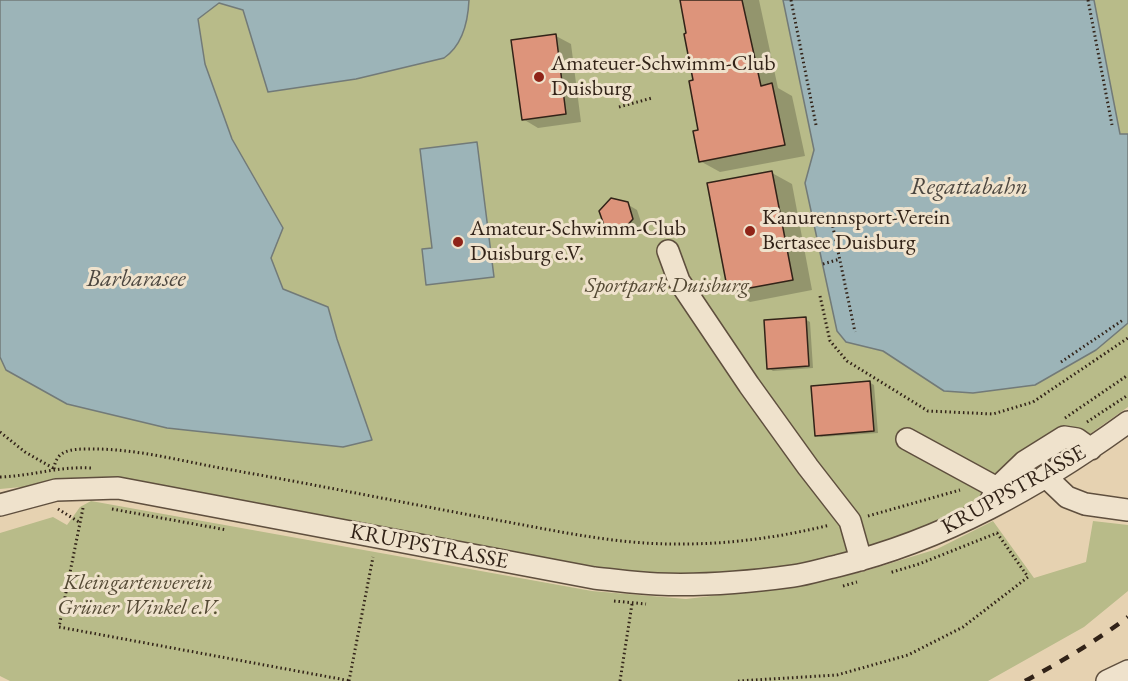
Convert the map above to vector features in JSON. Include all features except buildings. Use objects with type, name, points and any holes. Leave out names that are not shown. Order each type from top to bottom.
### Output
[{"type":"street","points":[[668,251],[679,281],[749,386],[808,468],[850,521],[861,560]]},
{"type":"street","name":"KRUPPSTRASSE","points":[[0,505],[56,490],[118,488],[572,574],[659,584],[727,582],[795,576],[861,560],[934,535],[986,510],[1046,476],[1091,449],[1128,422]]},
{"type":"street","points":[[986,510],[997,488],[1024,462],[1064,437],[1077,439],[1091,449]]},
{"type":"street","points":[[907,439],[997,488]]},
{"type":"street","points":[[1046,476],[1067,497],[1076,501],[1128,510]]},
{"type":"street","points":[[1107,681],[1128,671]]},
{"type":"path","points":[[791,0],[816,125]]},
{"type":"path","points":[[1088,0],[1112,125]]},
{"type":"path","points":[[619,107],[652,98]]},
{"type":"path","points":[[830,213],[855,332]]},
{"type":"path","points":[[823,264],[840,259]]},
{"type":"path","points":[[820,296],[830,342],[847,361],[928,411],[993,414],[1033,402],[1128,338]]},
{"type":"path","points":[[1060,362],[1123,320]]},
{"type":"path","points":[[1063,419],[1128,375]]},
{"type":"path","points":[[1082,425],[1128,395]]},
{"type":"path","points":[[0,432],[25,452],[54,468]]},
{"type":"path","points":[[54,468],[55,459],[63,452],[87,449],[131,451],[613,541],[681,544],[782,536],[850,521],[963,489]]},
{"type":"path","points":[[1,479],[54,468],[93,468]]},
{"type":"path","points":[[58,509],[79,522],[59,627],[350,681],[373,557]]},
{"type":"path","points":[[620,681],[632,604]]},
{"type":"green space","name":"Sportpark Duisburg","points":[[0,0],[1128,0],[1128,407],[1026,479],[951,519],[854,555],[767,569],[710,573],[651,573],[592,567],[112,478],[74,478],[43,485],[0,489]]},
{"type":"green space","name":"Kleingartenverein Grüner Winkel e.V.","points":[[91,501],[592,591],[686,599],[796,586],[862,572],[937,549],[993,521],[1034,578],[1086,562],[1093,521],[1128,525],[1128,591],[1084,627],[988,681],[10,681],[0,676],[0,533],[53,517],[67,525],[80,507]]},
{"type":"water","name":"Barbarasee","points":[[0,0],[469,0],[460,40],[444,58],[356,79],[268,92],[243,10],[219,3],[198,19],[205,64],[232,139],[283,228],[271,258],[283,289],[328,307],[372,440],[343,447],[167,428],[67,404],[6,370],[0,357]]},
{"type":"water","name":"Regattabahn","points":[[783,0],[1094,0],[1120,134],[1128,134],[1128,323],[1096,350],[1035,385],[973,393],[944,391],[883,351],[846,342],[837,331],[805,183],[814,150]]},
{"type":"water","points":[[477,142],[494,277],[426,285],[422,249],[432,248],[420,149]]},
{"type":"railway","points":[[1025,681],[1078,651],[1128,617]]},
{"type":"place","name":"Amateuer-Schwimm-Club Duisburg","points":[[539,77]]},
{"type":"place","name":"Kanurennsport-Verein Bertasee Duisburg","points":[[750,231]]},
{"type":"place","name":"Amateur-Schwimm-Club Duisburg e.V.","points":[[458,242]]}]
